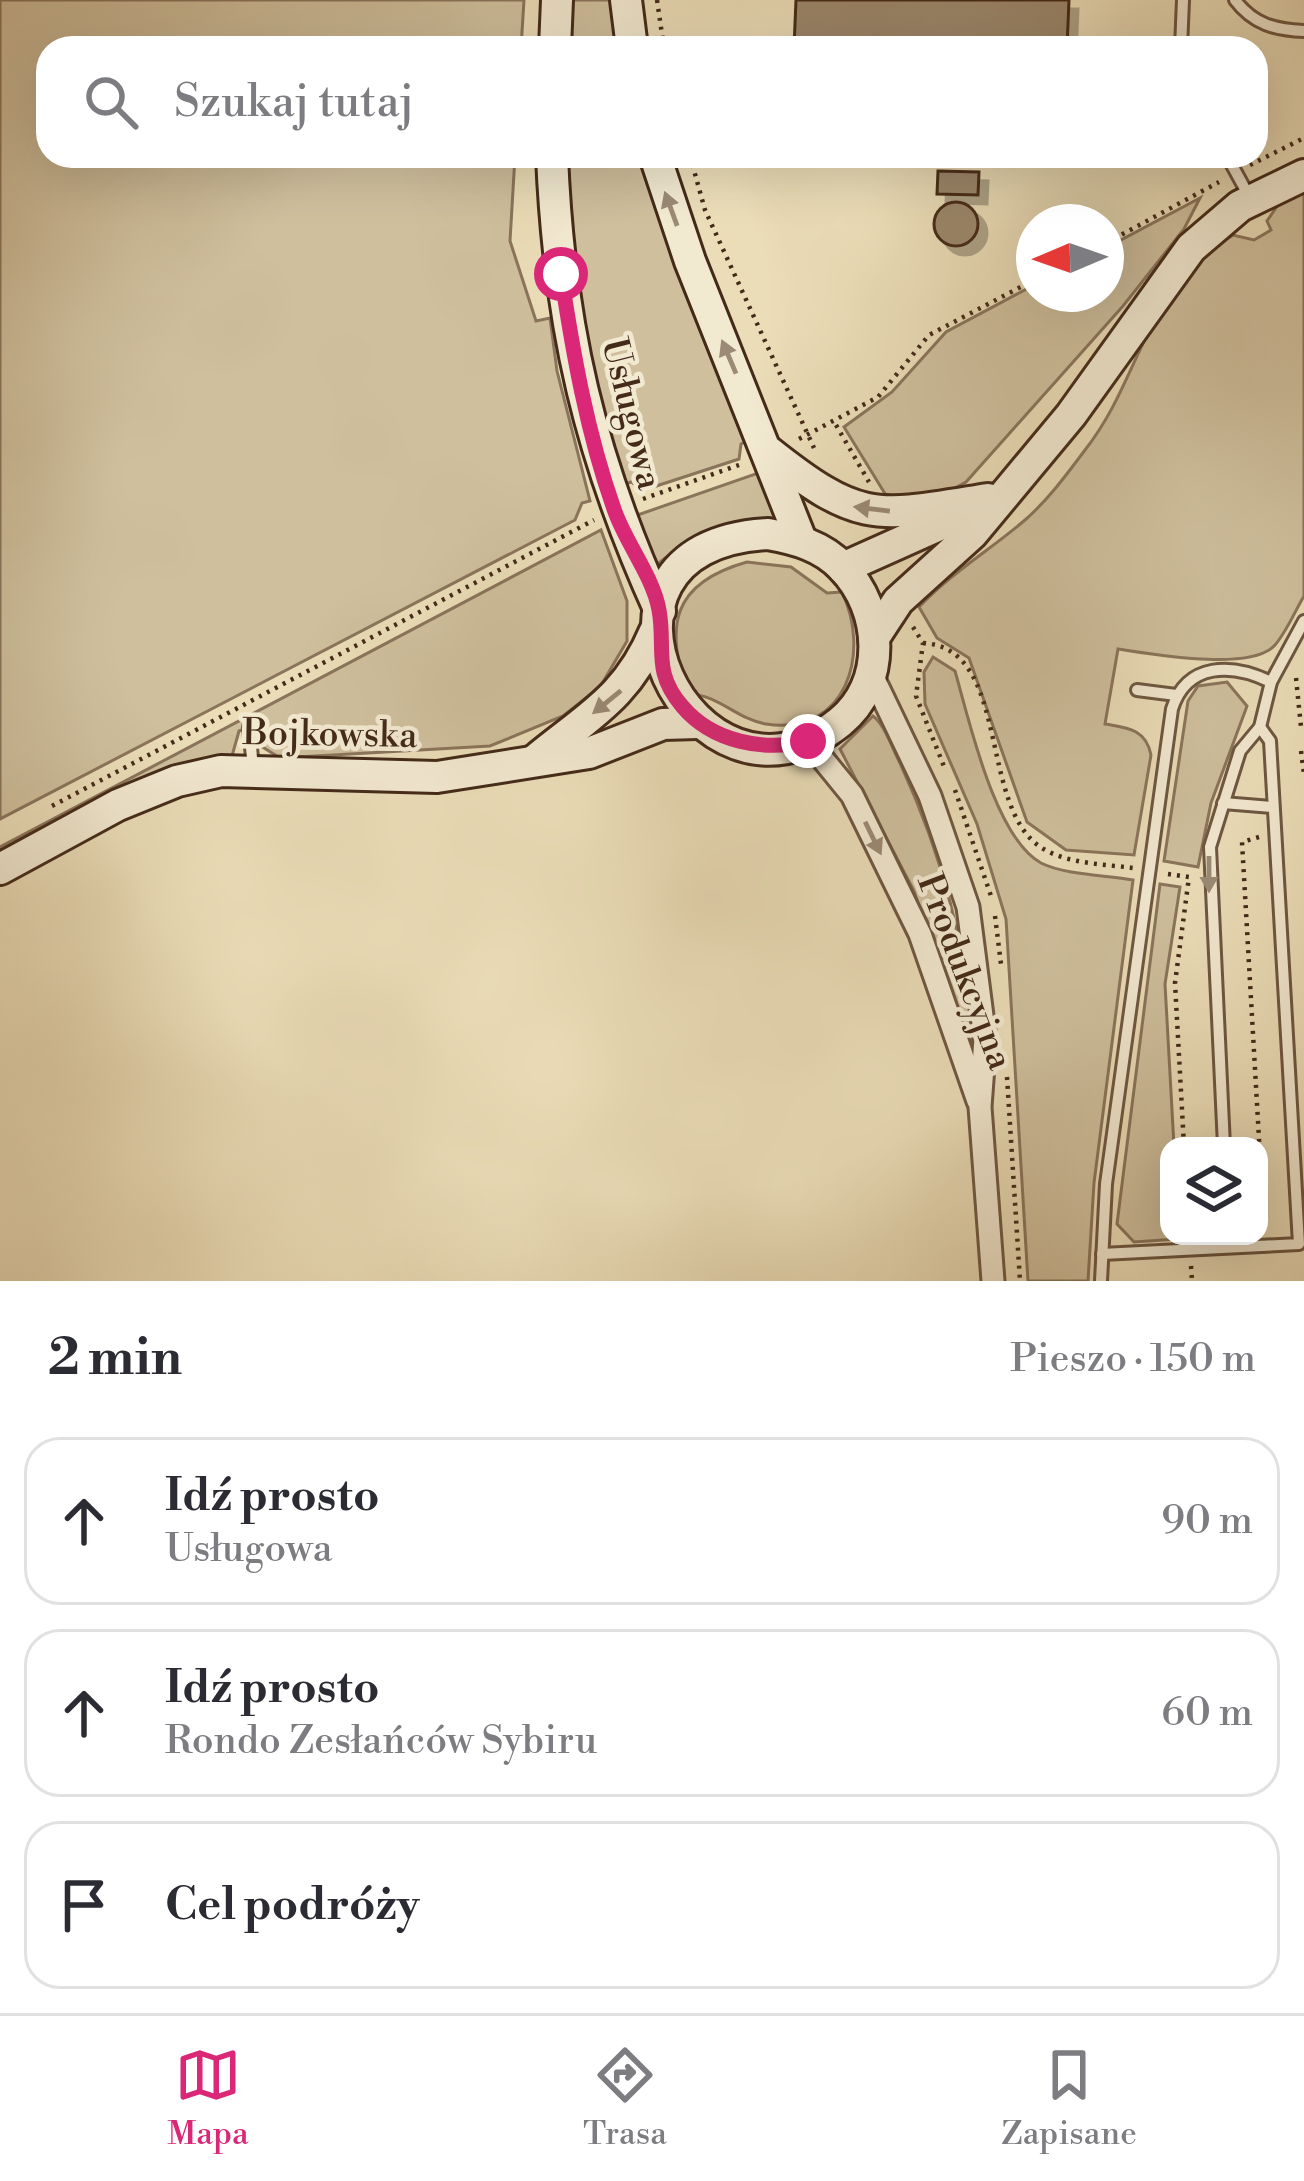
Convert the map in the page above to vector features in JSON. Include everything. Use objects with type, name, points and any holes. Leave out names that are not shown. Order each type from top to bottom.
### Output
[{"type":"street","points":[[555,36],[557,0]]},
{"type":"street","points":[[626,0],[630,36]]},
{"type":"street","name":"Usługowa","points":[[552,168],[555,236],[572,350],[614,510],[658,619]]},
{"type":"street","points":[[660,168],[690,261],[801,540]]},
{"type":"street","points":[[875,636],[898,601],[972,534],[1022,475],[1191,248],[1252,200],[1304,175]]},
{"type":"street","points":[[769,452],[834,499],[868,514],[988,499]]},
{"type":"street","points":[[843,568],[988,499],[1022,475]]},
{"type":"street","points":[[769,534],[801,540],[843,568],[856,586],[875,636],[873,676],[848,715],[808,741],[770,747],[698,722],[665,679],[658,619],[670,583],[689,559],[714,543],[769,534]]},
{"type":"street","name":"Bojkowska","points":[[535,760],[638,673],[658,619]]},
{"type":"street","name":"Produkcyjna","points":[[873,676],[930,796],[968,907],[985,1039],[980,1107],[993,1281]]},
{"type":"street","name":"Bojkowska","points":[[0,868],[118,805],[177,781],[253,768],[437,776],[589,753],[664,724],[698,722]]},
{"type":"street","name":"Produkcyjna","points":[[808,741],[852,795],[920,934],[980,1107]]},
{"type":"lane","points":[[1182,36],[1183,0]]},
{"type":"lane","points":[[1235,0],[1249,17],[1266,26],[1304,32]]},
{"type":"lane","points":[[1234,168],[1252,200]]},
{"type":"lane","points":[[1224,1137],[1209,870],[1240,751],[1259,727],[1271,682],[1304,620]]},
{"type":"lane","points":[[1101,1281],[1149,870],[1176,695],[1204,671],[1232,670],[1271,682]]},
{"type":"lane","points":[[1137,690],[1176,695]]},
{"type":"lane","points":[[249,727],[253,768]]},
{"type":"lane","points":[[1259,727],[1270,741],[1299,1244],[1268,1245]]},
{"type":"lane","points":[[1223,803],[1273,806]]},
{"type":"lane","points":[[1102,1254],[1197,1245]]},
{"type":"path","points":[[657,0],[662,36]]},
{"type":"path","points":[[1268,156],[1304,138]]},
{"type":"path","points":[[693,168],[705,210],[806,436]]},
{"type":"path","points":[[1124,233],[1244,168]]},
{"type":"path","points":[[42,812],[511,560],[614,510],[834,423],[878,397],[928,334],[1016,289]]},
{"type":"path","points":[[834,423],[871,492]]},
{"type":"path","points":[[923,643],[944,644],[962,656],[976,685],[1016,818],[1028,838],[1064,858],[1189,877],[1175,983],[1184,1137]]},
{"type":"path","points":[[1296,678],[1301,727]]},
{"type":"path","points":[[1301,751],[1304,774]]},
{"type":"path","points":[[1259,1137],[1242,842],[1264,835]]},
{"type":"shaded area","points":[[0,0],[524,0],[522,36],[36,36],[36,168],[514,168],[510,241],[536,321],[550,318],[557,371],[590,501],[582,503],[575,520],[0,819]]},
{"type":"shaded area","points":[[570,0],[615,0],[621,36],[568,36]]},
{"type":"shaded area","points":[[567,168],[648,168],[672,258],[749,440],[741,444],[739,459],[644,490],[631,482],[623,485],[591,364]]},
{"type":"shaded area","points":[[1304,188],[1304,596],[1275,645],[1263,653],[1200,659],[1118,649],[1105,724],[1140,735],[1151,755],[1134,855],[1066,850],[1027,822],[969,658],[937,638],[919,607],[1025,520],[1064,477],[1104,422],[1161,308],[1180,282],[1233,235],[1254,240],[1271,230],[1267,221],[1282,199]]},
{"type":"shaded area","points":[[1200,198],[1184,229],[1124,305],[1124,238]]},
{"type":"shaded area","points":[[1016,295],[1016,312],[1118,312],[966,482],[944,494],[892,505],[844,427],[892,392],[946,332]]},
{"type":"shaded area","points":[[761,472],[784,524],[746,523],[712,530],[681,546],[651,570],[629,518]]},
{"type":"shaded area","points":[[601,530],[627,601],[627,641],[600,687],[563,716],[490,746],[280,758],[261,746],[258,724],[239,731],[232,756],[0,857],[0,847]]},
{"type":"shaded area","points":[[747,562],[791,567],[827,593],[842,592],[854,640],[852,664],[833,704],[816,717],[794,724],[766,724],[709,698],[688,694],[677,648],[680,610],[703,582]]},
{"type":"shaded area","points":[[933,657],[955,671],[986,776],[1025,850],[1051,867],[1133,880],[1094,1183],[1088,1281],[1028,1281],[1006,919],[977,824],[925,704],[924,672]]},
{"type":"shaded area","points":[[1227,682],[1247,706],[1211,803],[1198,867],[1164,861],[1188,701],[1198,686]]},
{"type":"shaded area","points":[[873,716],[900,763],[940,868],[959,939],[973,1050],[968,1050],[914,891],[840,749]]},
{"type":"shaded area","points":[[1160,884],[1180,887],[1165,984],[1174,1137],[1160,1137],[1160,1240],[1134,1242],[1117,1224]]},
{"type":"building","points":[[796,0],[1069,0],[1068,36],[794,36]]},
{"type":"building","points":[[938,171],[979,172],[978,195],[937,194]]},
{"type":"building","points":[[956,202],[972,208],[978,224],[972,240],[956,246],[940,240],[934,224],[940,208]]},
{"type":"route","points":[[561,274],[580,389],[614,510],[660,611],[658,653],[665,679],[698,722],[727,736],[770,747],[808,741]]}]
